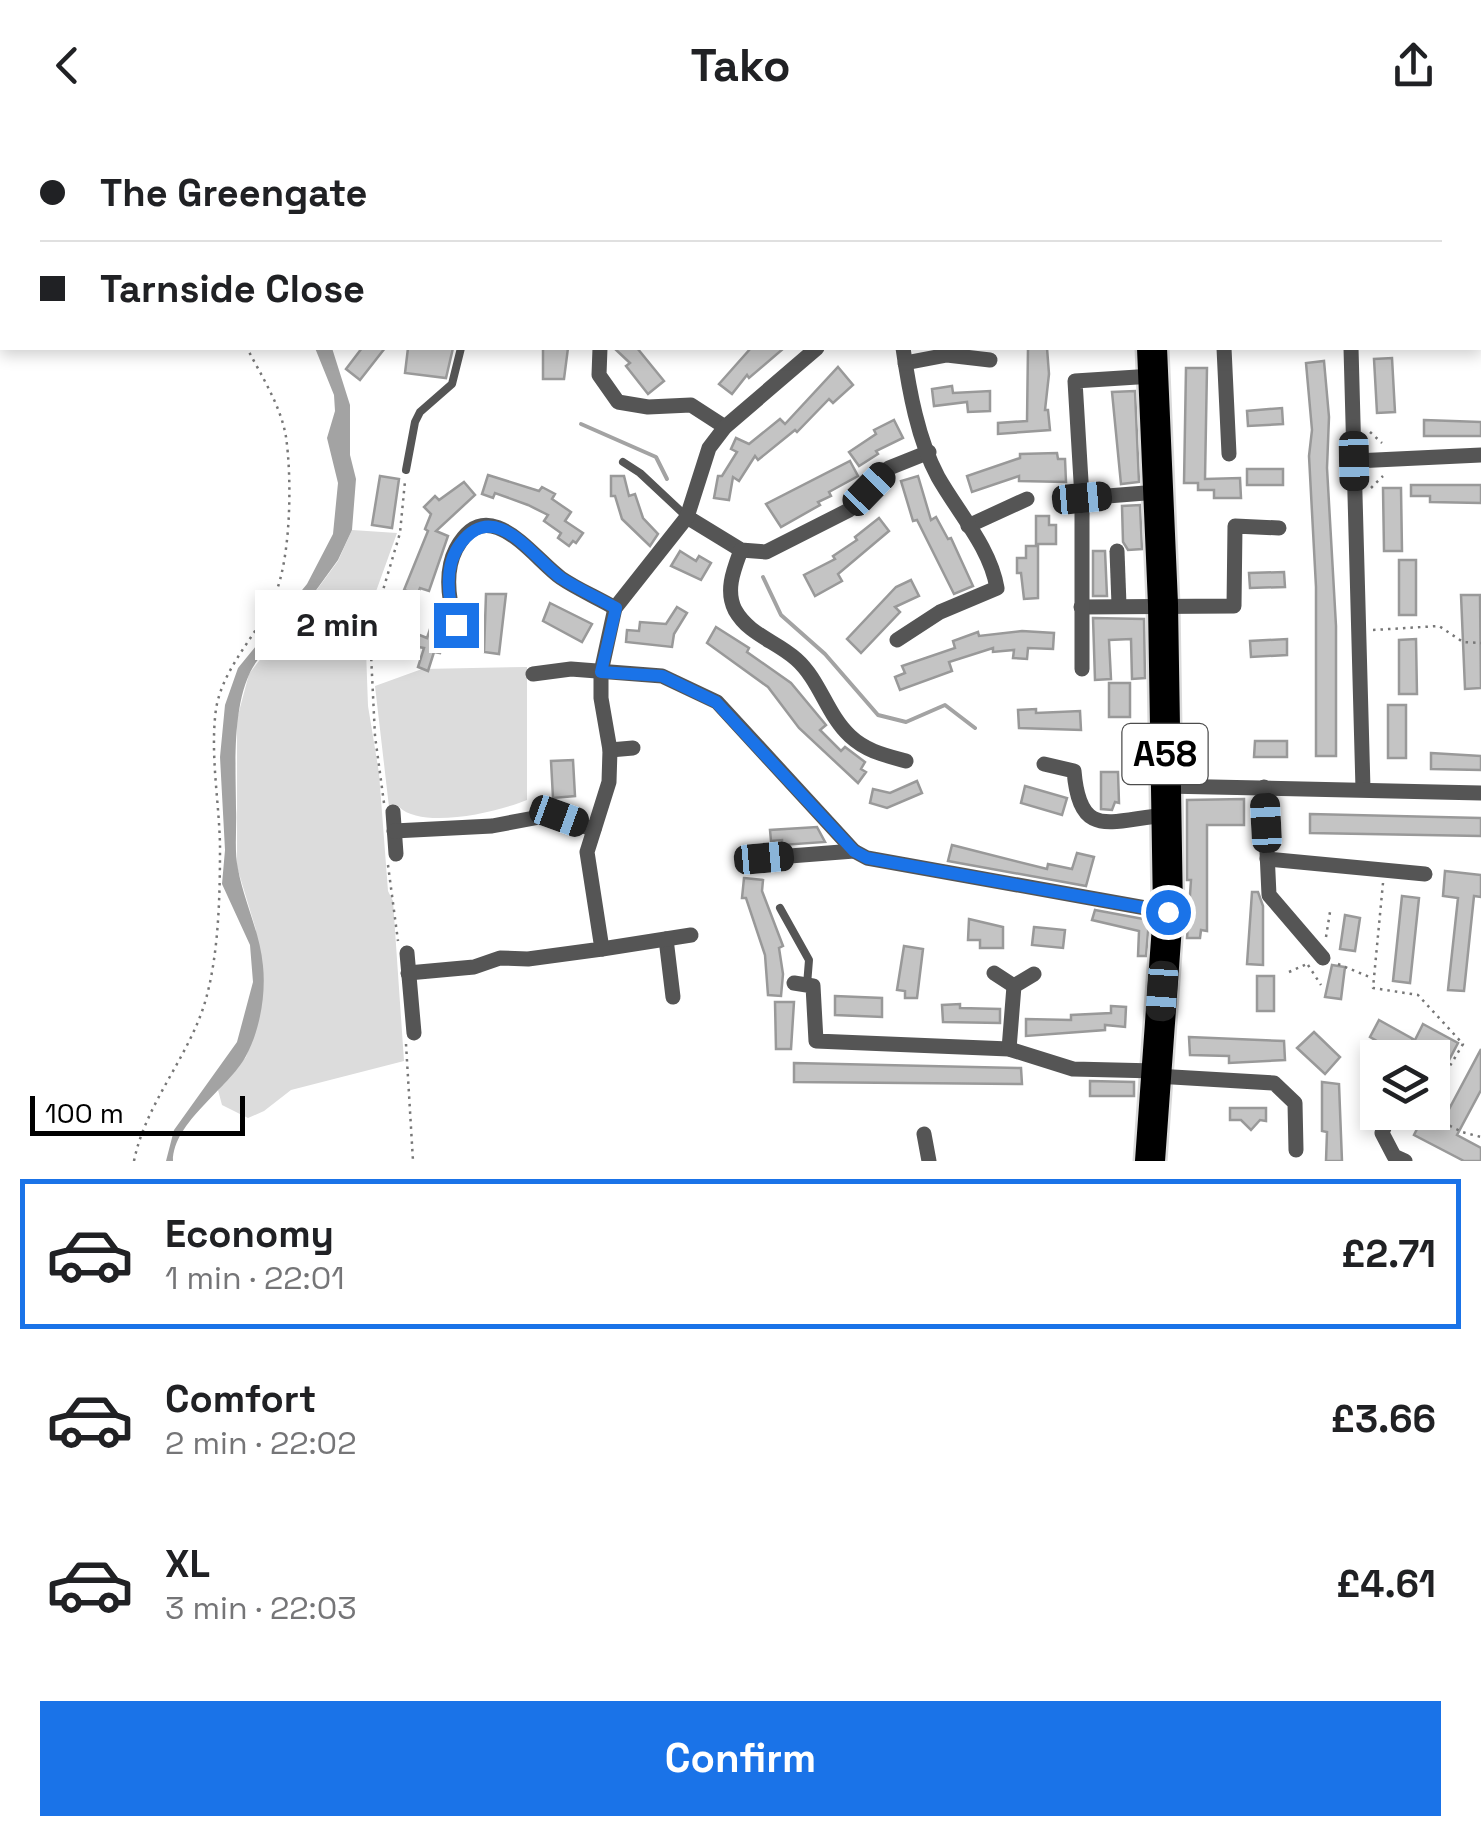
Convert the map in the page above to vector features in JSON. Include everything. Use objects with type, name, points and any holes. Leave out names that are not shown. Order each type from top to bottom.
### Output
[{"type":"highway","name":"A58","points":[[1150,1160],[1168,912],[1163,604],[1153,362]]},
{"type":"street","points":[[600,350],[599,375],[618,402],[648,407],[691,404],[725,427]]},
{"type":"street","points":[[602,949],[587,852],[609,782],[610,750],[601,672],[616,608],[687,517],[709,448],[725,427],[815,350]]},
{"type":"street","points":[[1224,350],[1229,454]]},
{"type":"street","points":[[1351,350],[1363,789]]},
{"type":"street","points":[[897,640],[940,612],[997,588],[993,566],[936,473],[904,355],[990,360]]},
{"type":"street","points":[[1082,669],[1082,498],[1075,381],[1153,362]]},
{"type":"street","points":[[687,517],[741,550],[766,552],[849,510],[889,468],[929,452]]},
{"type":"street","points":[[1354,461],[1481,455]]},
{"type":"street","points":[[1082,498],[1158,492]]},
{"type":"street","points":[[968,526],[1033,501]]},
{"type":"street","points":[[1080,607],[1234,606],[1236,526],[1279,528]]},
{"type":"street","points":[[456,625],[448,598],[454,552],[466,536],[481,528],[502,528],[521,540],[560,577],[616,608]]},
{"type":"street","points":[[741,550],[730,579],[733,607],[748,628],[795,658],[818,684],[846,733],[871,752],[906,761]]},
{"type":"street","points":[[1117,551],[1120,605]]},
{"type":"street","points":[[533,674],[601,672],[662,676],[716,702],[854,851],[867,858],[1168,912]]},
{"type":"street","points":[[610,750],[633,748]]},
{"type":"street","points":[[1044,764],[1074,771],[1077,801],[1083,814],[1096,822],[1166,801],[1264,787],[1481,793]]},
{"type":"street","points":[[1264,787],[1269,895],[1315,961]]},
{"type":"street","points":[[389,814],[394,831],[392,858]]},
{"type":"street","points":[[394,831],[492,826],[545,816],[594,829]]},
{"type":"street","points":[[764,858],[854,851]]},
{"type":"street","points":[[1267,859],[1426,874]]},
{"type":"street","points":[[408,972],[474,967],[500,958],[528,959],[691,935]]},
{"type":"street","points":[[666,938],[673,997]]},
{"type":"street","points":[[403,954],[408,972],[410,1036]]},
{"type":"street","points":[[994,973],[1014,986]]},
{"type":"street","points":[[1014,986],[1034,974]]},
{"type":"street","points":[[800,984],[813,986],[816,1040],[1009,1049],[1073,1069],[1274,1083],[1295,1104],[1296,1150]]},
{"type":"street","points":[[1009,1049],[1014,986]]},
{"type":"street","points":[[1383,1130],[1394,1156],[1405,1161]]},
{"type":"street","points":[[924,1134],[929,1161]]},
{"type":"street","points":[[1137,1161],[1150,1160]]},
{"type":"lane","points":[[406,470],[415,422],[420,412],[452,384],[458,374],[462,350]]},
{"type":"lane","points":[[623,462],[687,517]]},
{"type":"lane","points":[[780,908],[809,960],[800,984]]},
{"type":"path","points":[[134,1161],[157,1101],[185,1051],[206,997],[215,949],[220,847],[214,757],[216,706],[232,667],[276,595],[282,566],[289,503],[286,435],[247,350]]},
{"type":"path","points":[[1353,417],[1400,458],[1356,504]]},
{"type":"path","points":[[389,814],[370,634],[400,533],[406,470]]},
{"type":"path","points":[[1359,630],[1440,626],[1463,642],[1481,642]]},
{"type":"path","points":[[392,858],[403,954]]},
{"type":"path","points":[[1384,870],[1373,988],[1418,994],[1463,1044],[1450,1066]]},
{"type":"path","points":[[1321,985],[1315,961],[1330,912]]},
{"type":"path","points":[[410,1036],[412,1161]]},
{"type":"path","points":[[1450,1126],[1481,1137]]},
{"type":"shaded area","points":[[316,350],[333,350],[350,405],[350,455],[356,479],[352,530],[338,560],[277,644],[261,656],[250,673],[238,717],[236,854],[261,953],[261,1012],[246,1056],[182,1133],[173,1161],[166,1161],[174,1130],[237,1042],[253,982],[250,945],[222,884],[225,850],[220,757],[225,705],[238,668],[307,584],[333,534],[338,483],[327,438],[335,411],[334,395]]},
{"type":"shaded area","points":[[352,530],[397,533],[365,622],[368,706],[379,773],[388,891],[393,901],[404,1061],[291,1090],[248,1118],[222,1105],[218,1090],[246,1057],[257,1024],[256,930],[237,867],[237,719],[249,674],[268,649],[277,644],[338,561]]},
{"type":"shaded area","points":[[527,667],[527,800],[480,814],[442,818],[389,807],[375,686],[422,669]]},
{"type":"building","points":[[360,350],[383,350],[360,380],[346,369]]},
{"type":"building","points":[[408,350],[453,350],[446,378],[405,373]]},
{"type":"building","points":[[543,350],[568,350],[564,379],[543,379]]},
{"type":"building","points":[[616,350],[639,350],[664,381],[648,394],[626,366],[630,363]]},
{"type":"building","points":[[749,350],[782,350],[749,378],[747,375],[732,394],[719,384]]},
{"type":"building","points":[[1028,350],[1047,350],[1045,410],[1050,430],[998,434],[998,423],[1027,421]]},
{"type":"building","points":[[1392,358],[1395,412],[1377,413],[1374,359]]},
{"type":"building","points":[[1324,361],[1336,626],[1336,756],[1316,756],[1316,587],[1309,456],[1312,430],[1306,363]]},
{"type":"building","points":[[838,367],[853,385],[833,403],[829,399],[797,432],[758,460],[755,456],[739,481],[733,477],[729,500],[714,498],[718,476],[722,476],[737,452],[731,449],[736,438],[749,444],[780,419],[785,424]]},
{"type":"building","points":[[1186,368],[1207,368],[1205,479],[1240,478],[1241,498],[1214,498],[1214,490],[1198,490],[1198,483],[1184,483]]},
{"type":"building","points":[[952,386],[953,393],[990,391],[990,411],[968,412],[967,402],[934,406],[932,389]]},
{"type":"building","points":[[1135,391],[1139,482],[1121,484],[1112,392]]},
{"type":"building","points":[[1282,408],[1283,424],[1248,426],[1247,411]]},
{"type":"building","points":[[894,420],[903,438],[876,451],[878,454],[859,466],[849,452],[876,434],[874,430]]},
{"type":"building","points":[[1424,420],[1481,422],[1481,436],[1424,436]]},
{"type":"building","points":[[1057,453],[1058,459],[1065,459],[1066,482],[1019,481],[1019,476],[972,492],[967,476],[1020,458],[1020,454]]},
{"type":"building","points":[[850,461],[858,476],[829,492],[831,496],[818,502],[820,505],[781,527],[766,504]]},
{"type":"building","points":[[1247,469],[1283,469],[1283,485],[1247,485]]},
{"type":"building","points":[[488,475],[539,491],[542,487],[555,494],[552,499],[571,512],[565,521],[583,533],[569,546],[558,538],[561,533],[544,521],[548,515],[495,493],[493,498],[482,494]]},
{"type":"building","points":[[380,476],[399,479],[392,528],[372,525]]},
{"type":"building","points":[[611,476],[624,476],[629,496],[635,494],[643,518],[658,534],[650,546],[622,519],[615,496],[611,496]]},
{"type":"building","points":[[918,476],[931,520],[936,517],[948,539],[951,538],[973,586],[954,594],[917,520],[913,521],[901,481]]},
{"type":"building","points":[[464,482],[475,495],[436,531],[448,536],[429,591],[420,588],[417,595],[404,590],[428,531],[425,529],[431,514],[424,507],[435,496],[439,500]]},
{"type":"building","points":[[1411,485],[1481,485],[1481,503],[1430,502],[1430,496],[1411,496]]},
{"type":"building","points":[[1383,488],[1401,488],[1402,551],[1384,551]]},
{"type":"building","points":[[1140,505],[1142,549],[1128,550],[1123,542],[1122,506]]},
{"type":"building","points":[[1036,516],[1049,516],[1049,525],[1056,525],[1056,544],[1036,544]]},
{"type":"building","points":[[879,518],[889,531],[838,574],[842,581],[815,596],[804,575],[835,559],[833,556]]},
{"type":"building","points":[[1026,546],[1038,546],[1038,598],[1024,599],[1021,573],[1017,573],[1017,558],[1026,558]]},
{"type":"building","points":[[680,551],[696,561],[699,556],[711,563],[701,580],[671,566]]},
{"type":"building","points":[[1093,551],[1105,551],[1107,596],[1093,596]]},
{"type":"building","points":[[1399,560],[1416,560],[1416,615],[1399,615]]},
{"type":"building","points":[[1284,572],[1285,587],[1250,588],[1249,573]]},
{"type":"building","points":[[911,580],[919,596],[895,607],[900,612],[861,653],[847,639],[896,587]]},
{"type":"building","points":[[486,594],[506,594],[499,654],[484,652]]},
{"type":"building","points":[[1461,595],[1480,595],[1481,688],[1465,689]]},
{"type":"building","points":[[550,603],[592,624],[582,642],[543,621]]},
{"type":"building","points":[[677,607],[687,613],[674,634],[672,647],[626,642],[627,630],[639,631],[640,622],[666,624]]},
{"type":"building","points":[[1093,618],[1144,619],[1145,678],[1132,679],[1131,639],[1109,640],[1111,679],[1095,680]]},
{"type":"building","points":[[716,627],[791,683],[826,725],[820,730],[841,751],[845,747],[865,762],[861,769],[866,772],[858,783],[799,728],[768,687],[707,643]]},
{"type":"building","points":[[430,629],[441,632],[438,641],[443,642],[440,653],[434,652],[428,671],[418,667],[424,648],[402,644],[407,630],[427,638]]},
{"type":"building","points":[[1022,631],[1054,633],[1053,649],[1028,648],[1027,659],[1013,658],[1014,650],[993,652],[993,648],[949,662],[952,671],[900,690],[895,677],[905,673],[902,666],[955,648],[953,641],[978,632],[979,636]]},
{"type":"building","points":[[1287,639],[1287,655],[1251,657],[1250,641]]},
{"type":"building","points":[[1416,639],[1417,694],[1399,694],[1399,640]]},
{"type":"building","points":[[1109,683],[1130,683],[1130,717],[1109,717]]},
{"type":"building","points":[[1388,705],[1406,705],[1406,758],[1388,758]]},
{"type":"building","points":[[1036,709],[1036,713],[1080,711],[1081,730],[1019,728],[1018,710]]},
{"type":"building","points":[[1255,741],[1287,741],[1287,757],[1254,757]]},
{"type":"building","points":[[1431,753],[1481,756],[1481,770],[1431,769]]},
{"type":"building","points":[[573,760],[575,796],[553,798],[551,761]]},
{"type":"building","points":[[1101,772],[1118,772],[1119,803],[1115,802],[1112,810],[1101,809]]},
{"type":"building","points":[[917,781],[922,793],[887,808],[870,803],[873,789],[890,793]]},
{"type":"building","points":[[1025,786],[1067,798],[1062,815],[1021,803]]},
{"type":"building","points":[[1244,799],[1244,825],[1207,825],[1207,931],[1201,930],[1200,938],[1187,938],[1191,880],[1187,880],[1187,800]]},
{"type":"building","points":[[1310,814],[1481,818],[1481,836],[1310,833]]},
{"type":"building","points":[[817,827],[825,842],[782,845],[782,840],[771,841],[770,830]]},
{"type":"building","points":[[952,845],[1047,869],[1048,864],[1072,869],[1077,853],[1094,857],[1086,886],[948,861]]},
{"type":"building","points":[[1445,871],[1481,875],[1481,897],[1474,896],[1464,991],[1448,990],[1458,898],[1443,896]]},
{"type":"building","points":[[744,878],[763,880],[762,891],[783,946],[779,948],[781,996],[768,995],[765,955],[746,898],[742,898]]},
{"type":"building","points":[[1252,892],[1258,892],[1263,906],[1263,965],[1247,964]]},
{"type":"building","points":[[1402,896],[1419,898],[1410,983],[1393,981]]},
{"type":"building","points":[[1095,910],[1149,920],[1146,956],[1138,956],[1139,931],[1092,920]]},
{"type":"building","points":[[1345,915],[1360,918],[1355,951],[1340,949]]},
{"type":"building","points":[[969,919],[1003,927],[1003,948],[980,948],[980,940],[968,940]]},
{"type":"building","points":[[1034,927],[1065,930],[1063,948],[1032,945]]},
{"type":"building","points":[[904,946],[923,949],[917,998],[905,998],[905,991],[897,990]]},
{"type":"building","points":[[1332,965],[1345,967],[1341,999],[1325,997]]},
{"type":"building","points":[[1257,976],[1274,976],[1274,1011],[1257,1011]]},
{"type":"building","points":[[835,996],[882,998],[882,1017],[835,1015]]},
{"type":"building","points":[[775,1002],[794,1002],[791,1049],[776,1049]]},
{"type":"building","points":[[960,1004],[960,1008],[1000,1009],[1000,1023],[943,1022],[942,1005]]},
{"type":"building","points":[[1111,1006],[1126,1007],[1125,1027],[1105,1025],[1105,1030],[1026,1036],[1026,1019],[1071,1020],[1071,1015],[1111,1013]]},
{"type":"building","points":[[1379,1020],[1413,1039],[1375,1040],[1370,1037]]},
{"type":"building","points":[[1423,1024],[1458,1043],[1450,1058],[1450,1040],[1415,1040]]},
{"type":"building","points":[[1314,1032],[1340,1057],[1325,1074],[1297,1048]]},
{"type":"building","points":[[1189,1037],[1284,1041],[1285,1060],[1229,1063],[1229,1056],[1190,1055]]},
{"type":"building","points":[[1481,1049],[1481,1090],[1457,1135],[1481,1148],[1481,1161],[1464,1161],[1414,1135],[1416,1130],[1450,1130],[1450,1107]]},
{"type":"building","points":[[794,1063],[1021,1068],[1022,1084],[794,1082]]},
{"type":"building","points":[[1090,1081],[1134,1082],[1134,1096],[1090,1096]]},
{"type":"building","points":[[1322,1082],[1339,1084],[1342,1161],[1326,1161]]},
{"type":"building","points":[[1230,1108],[1266,1108],[1266,1121],[1260,1120],[1251,1130],[1241,1120],[1230,1120]]},
{"type":"waterway","points":[[581,424],[656,457],[667,479]]},
{"type":"waterway","points":[[763,577],[781,615],[825,654],[878,715],[906,722],[945,705],[975,728]]},
{"type":"route","points":[[456,625],[448,598],[454,552],[466,536],[481,528],[502,528],[521,540],[560,577],[616,608],[601,672],[662,676],[716,702],[854,851],[867,858],[1168,912]]}]
